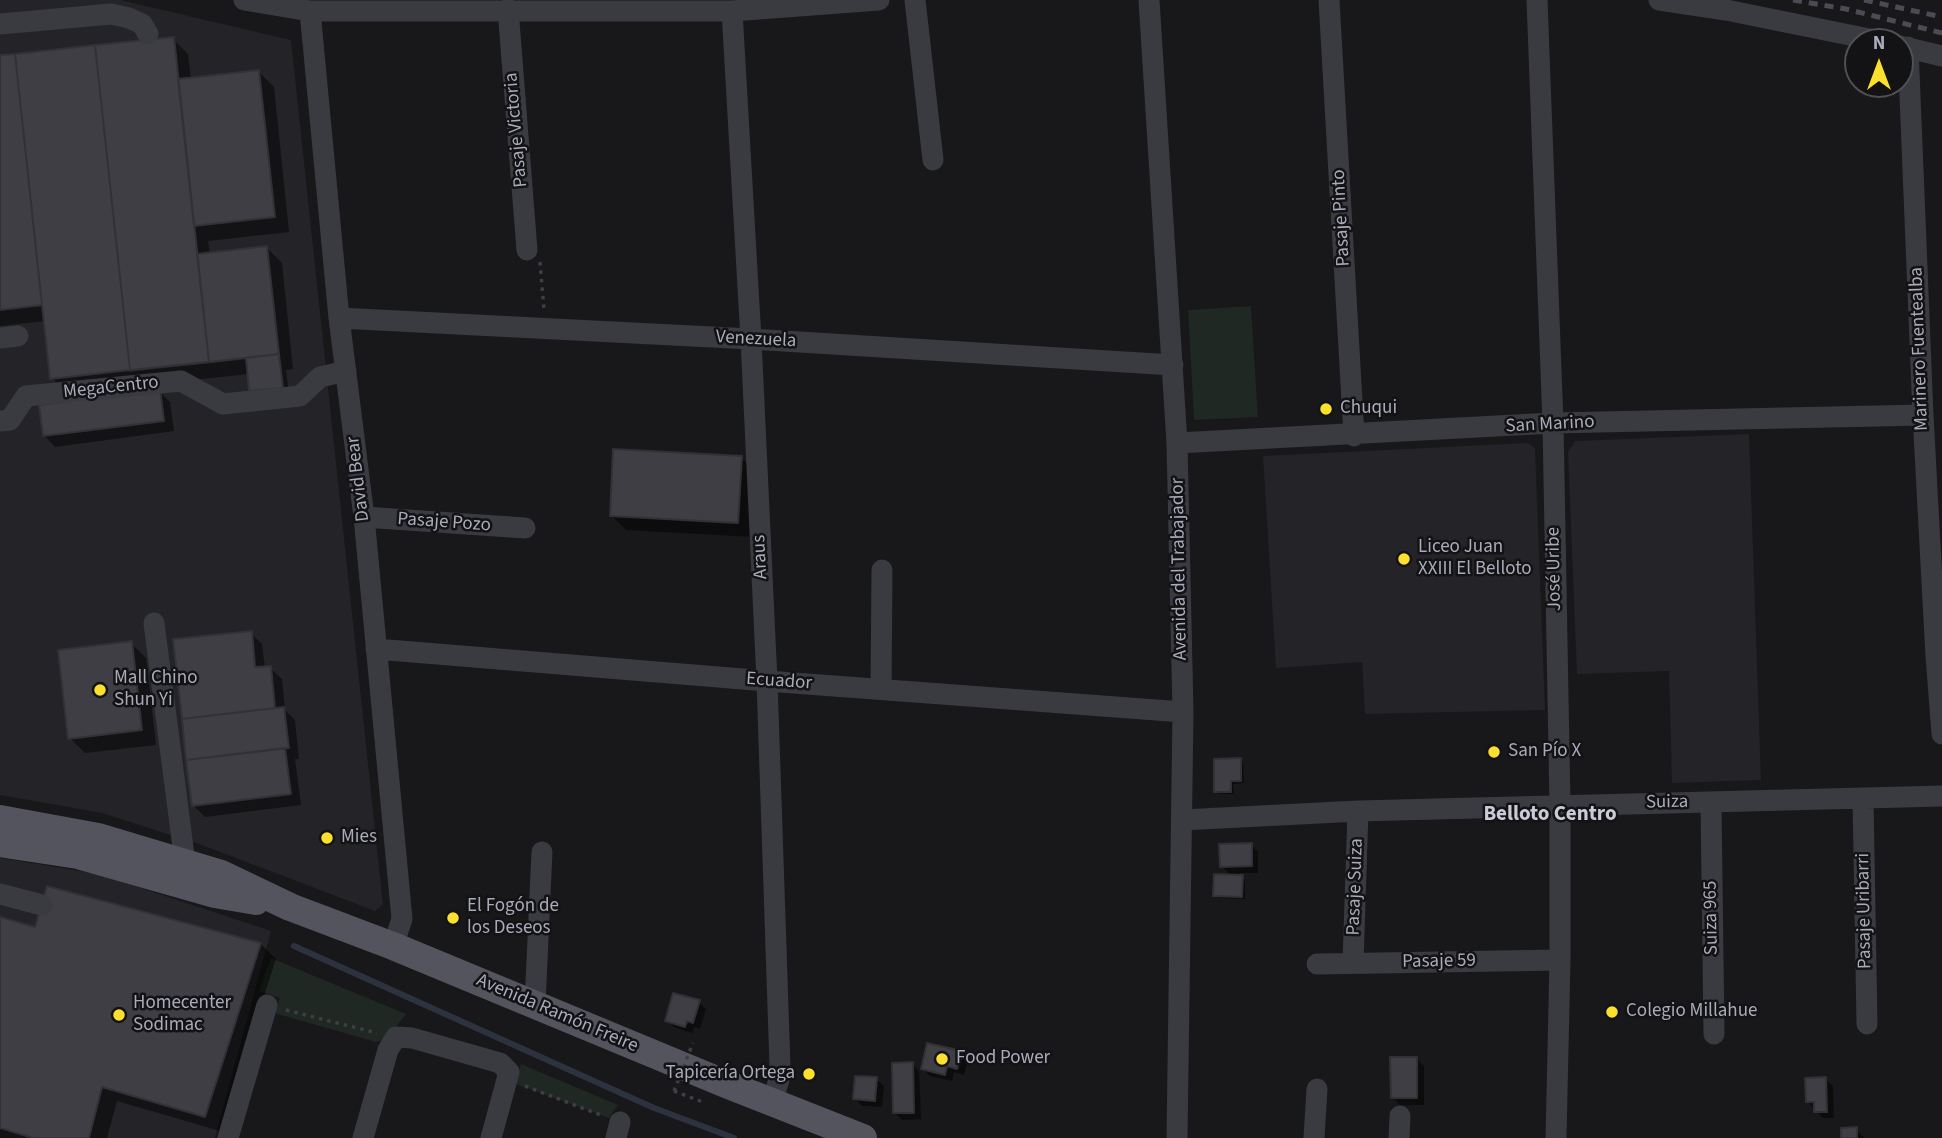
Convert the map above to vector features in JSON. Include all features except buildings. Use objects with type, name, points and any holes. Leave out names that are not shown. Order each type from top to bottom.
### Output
[{"type":"main road","name":"Avenida Ramón Freire","points":[[0,819],[98,837],[220,874],[290,907],[393,946],[863,1138]]},
{"type":"main road","name":"Avenida Ramón Freire","points":[[0,843],[78,855],[215,894],[290,907]]},
{"type":"street","points":[[244,0],[310,11],[732,11],[879,0]]},
{"type":"street","points":[[915,0],[933,160]]},
{"type":"street","name":"Avenida del Trabajador","points":[[1149,0],[1177,443],[1183,712],[1177,1138]]},
{"type":"street","name":"Pasaje Pinto","points":[[1329,0],[1354,436]]},
{"type":"street","name":"José Uribe","points":[[1536,0],[1553,424],[1560,805],[1556,1138]]},
{"type":"street","points":[[1659,0],[1740,12],[1844,34]]},
{"type":"street","name":"Pasaje Victoria","points":[[508,9],[527,250]]},
{"type":"street","name":"David Bear","points":[[310,11],[340,317],[364,517],[402,919],[393,946]]},
{"type":"street","name":"Araus","points":[[732,11],[767,681],[780,1066],[780,1076],[772,1103]]},
{"type":"street","points":[[0,24],[111,14],[142,24],[148,34]]},
{"type":"street","points":[[1914,49],[1942,56]]},
{"type":"street","name":"Marinero Fuentealba","points":[[1907,98],[1942,734]]},
{"type":"street","name":"Venezuela","points":[[340,317],[1173,365]]},
{"type":"street","name":"MegaCentro","points":[[0,421],[10,420],[26,396],[181,381],[223,404],[300,396],[320,377],[346,371]]},
{"type":"street","name":"San Marino","points":[[1177,443],[1553,424],[1923,415]]},
{"type":"street","name":"Pasaje Pozo","points":[[364,517],[525,528]]},
{"type":"street","points":[[881,689],[882,570]]},
{"type":"street","points":[[154,623],[185,863]]},
{"type":"street","name":"Ecuador","points":[[376,649],[1183,712]]},
{"type":"street","name":"Suiza","points":[[1182,820],[1358,811],[1942,796]]},
{"type":"street","name":"Pasaje Uribarri","points":[[1863,798],[1867,1024]]},
{"type":"street","name":"Suiza 965","points":[[1711,803],[1714,1034]]},
{"type":"street","name":"Pasaje Suiza","points":[[1353,963],[1358,811]]},
{"type":"street","points":[[535,1004],[542,852]]},
{"type":"street","points":[[0,894],[41,905]]},
{"type":"street","name":"Pasaje 59","points":[[1317,964],[1560,960]]},
{"type":"street","points":[[228,1138],[267,1005]]},
{"type":"street","points":[[363,1138],[388,1050],[396,1037],[412,1038],[500,1063],[508,1076],[491,1138]]},
{"type":"street","points":[[1314,1138],[1317,1088]]},
{"type":"street","points":[[1399,1138],[1400,1116]]},
{"type":"path","points":[[527,250],[539,252],[546,328]]},
{"type":"path","points":[[267,1005],[396,1037]]},
{"type":"path","points":[[693,1042],[674,1091],[703,1102]]},
{"type":"path","points":[[508,1076],[618,1130]]},
{"type":"shaded area","points":[[0,0],[120,0],[291,40],[383,905],[375,911],[202,845],[102,813],[0,795]]},
{"type":"shaded area","points":[[1251,306],[1258,417],[1194,420],[1188,310]]},
{"type":"shaded area","points":[[1749,434],[1761,780],[1672,783],[1669,671],[1577,674],[1568,452],[1575,441]]},
{"type":"shaded area","name":"Liceo Juan XXIII El Belloto","points":[[1528,443],[1535,448],[1545,710],[1365,714],[1362,662],[1276,668],[1263,456]]},
{"type":"shaded area","name":"Homecenter Sodimac","points":[[0,858],[99,874],[271,931],[215,1138],[0,1138]]},
{"type":"shaded area","points":[[271,958],[406,1014],[386,1039],[376,1042],[274,1013],[280,998],[259,991]]},
{"type":"shaded area","points":[[521,1064],[618,1105],[609,1118],[516,1084]]},
{"type":"waterway","points":[[294,946],[654,1108],[734,1138]]},
{"type":"railway","points":[[1793,0],[1846,9],[1942,33]]},
{"type":"railway","points":[[1864,0],[1942,17]]},
{"type":"place","name":"Chuqui","points":[[1326,409]]},
{"type":"place","name":"Liceo Juan XXIII El Belloto","points":[[1404,559]]},
{"type":"place","name":"Mall Chino Shun Yi","points":[[100,690]]},
{"type":"place","name":"San Pío X","points":[[1494,752]]},
{"type":"place","name":"Mies","points":[[327,838]]},
{"type":"place","name":"El Fogón de los Deseos","points":[[453,918]]},
{"type":"place","name":"Colegio Millahue","points":[[1612,1012]]},
{"type":"place","name":"Homecenter Sodimac","points":[[119,1015]]},
{"type":"place","name":"Food Power","points":[[942,1059]]},
{"type":"place","name":"Tapicería Ortega","points":[[809,1074]]},
{"type":"district","name":"Belloto Centro","points":[[1550,815]]}]
